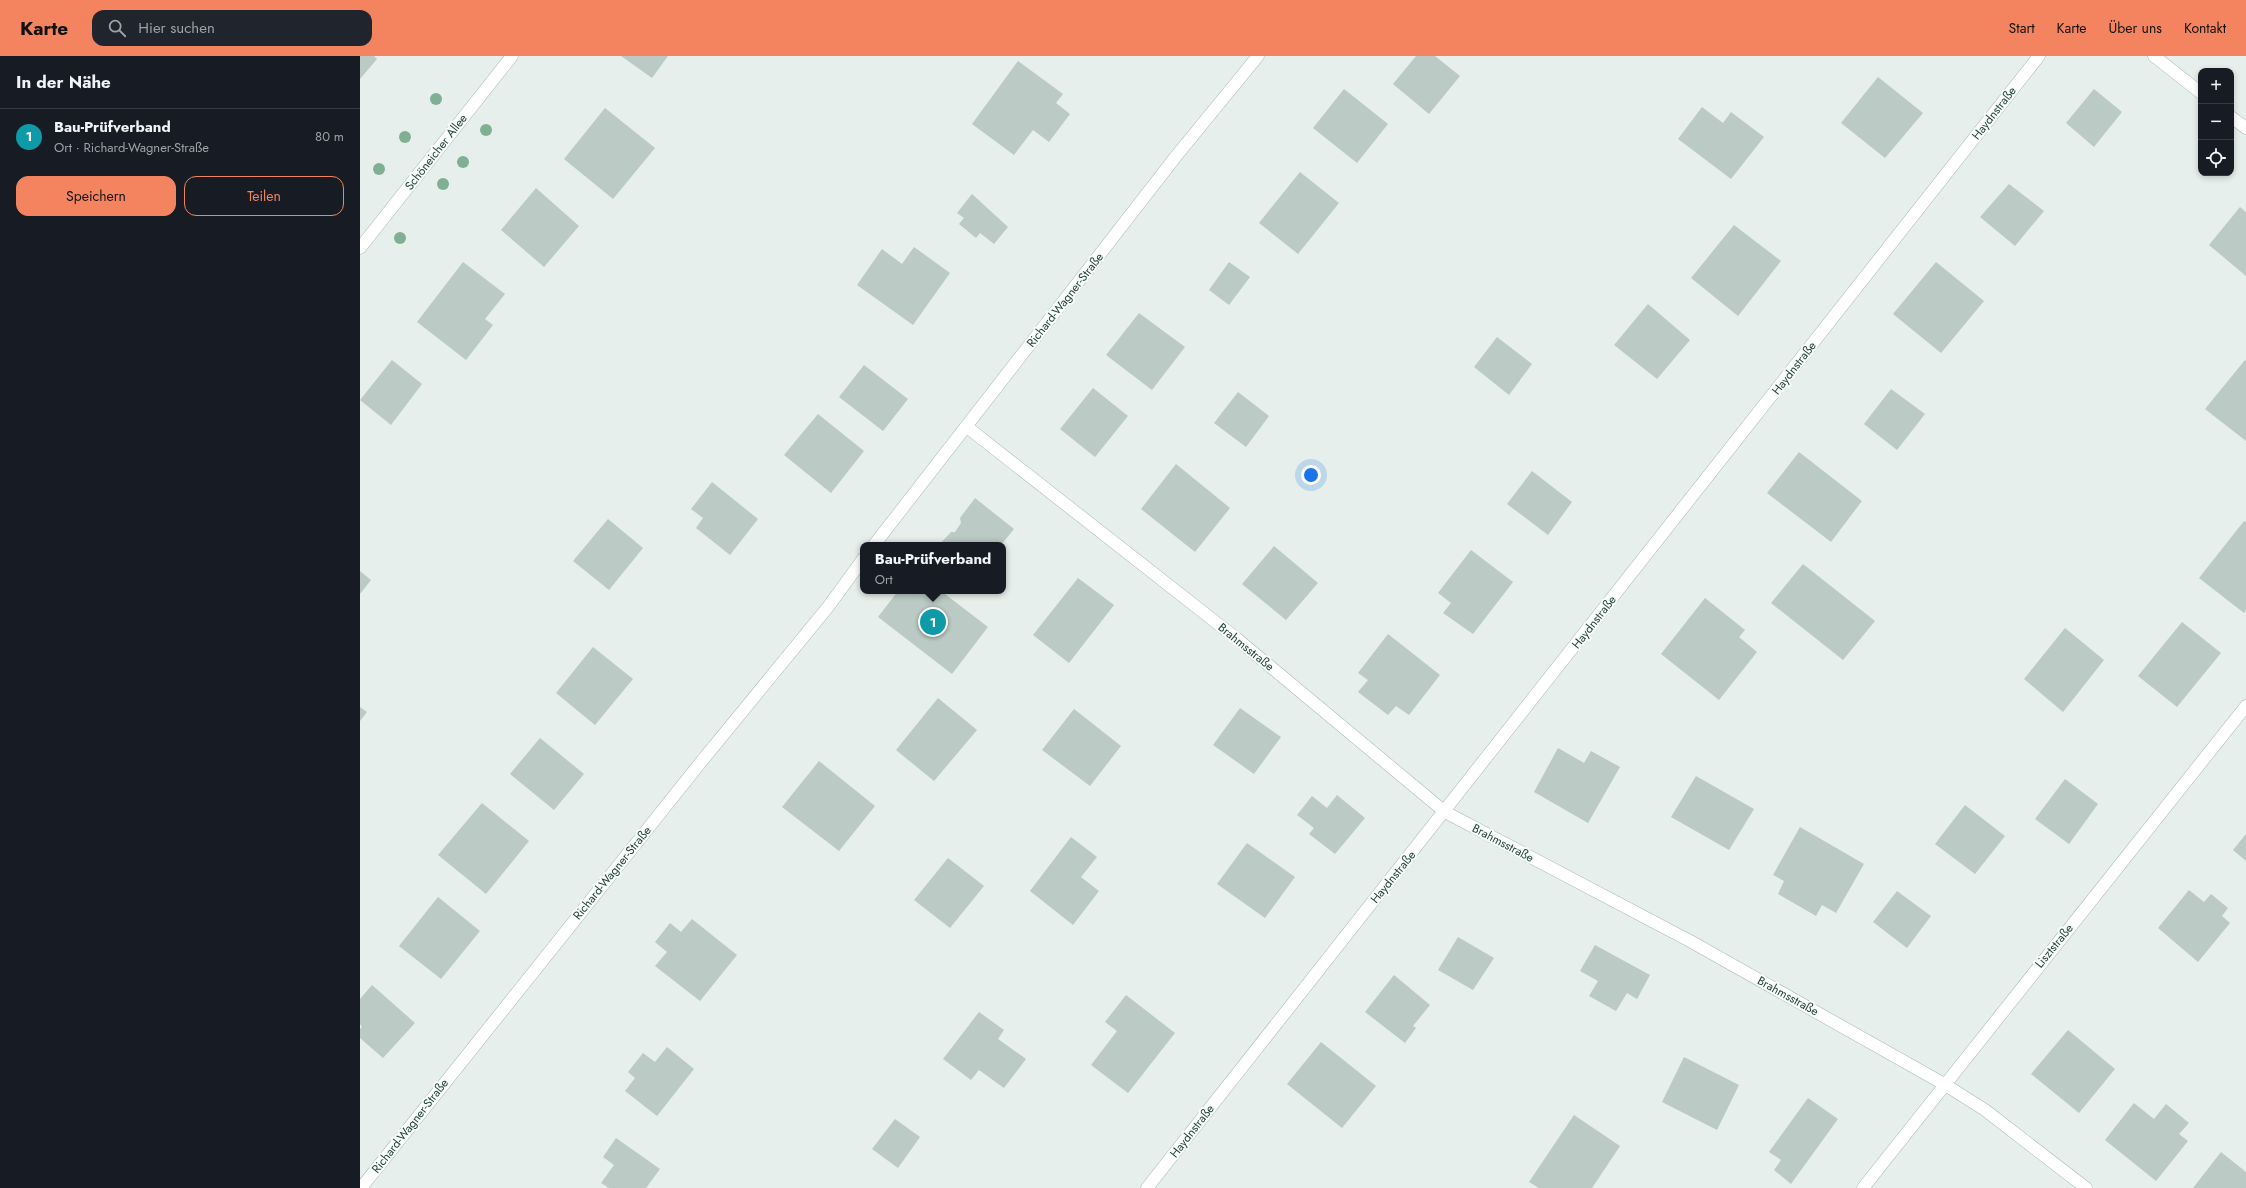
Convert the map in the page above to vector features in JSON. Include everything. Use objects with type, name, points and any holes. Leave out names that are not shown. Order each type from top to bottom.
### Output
[{"type":"street","name":"Schöneicher Allee","points":[[360,248],[512,56]]},
{"type":"street","name":"Richard-Wagner-Straße","points":[[876,542],[1177,155],[1258,56]]},
{"type":"street","name":"Haydnstraße","points":[[1147,1188],[1445,812],[2039,56]]},
{"type":"street","points":[[2154,56],[2198,91]]},
{"type":"street","points":[[2234,118],[2246,128]]},
{"type":"street","name":"Brahmsstraße","points":[[966,427],[1236,638],[1445,812],[1690,941],[1944,1084],[1985,1110],[2086,1188]]},
{"type":"street","name":"Richard-Wagner-Straße","points":[[361,1188],[691,774],[828,607],[860,563]]},
{"type":"street","name":"Lisztstraße","points":[[1863,1188],[1944,1084],[2246,706]]},
{"type":"building","points":[[360,56],[374,56],[377,59],[360,79]]},
{"type":"building","points":[[621,56],[668,56],[652,78]]},
{"type":"building","points":[[1416,56],[1435,56],[1460,76],[1429,114],[1393,84]]},
{"type":"building","points":[[1018,61],[1063,94],[1056,103],[1070,114],[1049,142],[1033,130],[1014,155],[972,124]]},
{"type":"building","points":[[1878,77],[1923,113],[1885,158],[1841,123]]},
{"type":"building","points":[[1344,89],[1388,124],[1357,163],[1313,128]]},
{"type":"building","points":[[2094,89],[2122,112],[2094,147],[2066,123]]},
{"type":"building","points":[[1702,107],[1723,123],[1731,112],[1764,137],[1731,179],[1678,139]]},
{"type":"building","points":[[605,108],[655,148],[613,199],[564,159]]},
{"type":"building","points":[[1300,172],[1339,203],[1298,254],[1259,223]]},
{"type":"building","points":[[2009,184],[2044,211],[2015,246],[1980,217]]},
{"type":"building","points":[[536,188],[579,226],[544,267],[501,230]]},
{"type":"building","points":[[972,194],[1008,227],[994,244],[980,233],[976,238],[959,224],[964,218],[957,213]]},
{"type":"building","points":[[2240,207],[2246,212],[2246,276],[2209,245]]},
{"type":"building","points":[[1734,225],[1781,261],[1738,316],[1691,278]]},
{"type":"building","points":[[914,247],[950,273],[913,325],[857,285],[882,249],[902,264]]},
{"type":"building","points":[[463,262],[505,294],[485,319],[493,325],[466,360],[417,322]]},
{"type":"building","points":[[1229,262],[1250,277],[1229,305],[1209,290]]},
{"type":"building","points":[[1936,262],[1984,301],[1941,353],[1893,314]]},
{"type":"building","points":[[1648,304],[1690,340],[1657,379],[1614,345]]},
{"type":"building","points":[[1139,313],[1185,347],[1152,390],[1106,355]]},
{"type":"building","points":[[1497,337],[1532,364],[1509,395],[1474,367]]},
{"type":"building","points":[[392,360],[422,384],[391,425],[360,400]]},
{"type":"building","points":[[2245,360],[2246,361],[2246,441],[2205,409]]},
{"type":"building","points":[[864,365],[908,399],[883,431],[839,397]]},
{"type":"building","points":[[1093,388],[1128,416],[1095,457],[1060,429]]},
{"type":"building","points":[[1891,389],[1925,414],[1897,450],[1864,424]]},
{"type":"building","points":[[1238,392],[1269,416],[1246,447],[1214,423]]},
{"type":"building","points":[[818,414],[864,451],[831,493],[784,455]]},
{"type":"building","points":[[1799,452],[1862,501],[1831,542],[1767,493]]},
{"type":"building","points":[[1176,464],[1230,508],[1195,552],[1141,509]]},
{"type":"building","points":[[1532,471],[1572,502],[1548,535],[1507,504]]},
{"type":"building","points":[[712,482],[758,519],[730,555],[696,528],[703,518],[691,509]]},
{"type":"building","points":[[975,498],[1014,529],[1003,542],[942,542],[951,532],[955,532],[961,523],[960,518]]},
{"type":"building","points":[[608,519],[643,548],[609,590],[573,561]]},
{"type":"building","points":[[2244,521],[2246,522],[2246,610],[2244,613],[2199,578]]},
{"type":"building","points":[[1274,546],[1318,583],[1286,620],[1242,584]]},
{"type":"building","points":[[1471,550],[1513,582],[1473,634],[1443,613],[1451,603],[1438,593]]},
{"type":"building","points":[[1803,564],[1875,621],[1843,660],[1771,603]]},
{"type":"building","points":[[360,571],[371,580],[360,594]]},
{"type":"building","points":[[1078,578],[1114,605],[1069,663],[1033,635]]},
{"type":"building","points":[[896,594],[945,594],[988,627],[952,674],[878,617]]},
{"type":"building","points":[[1705,598],[1745,630],[1739,637],[1757,652],[1719,700],[1661,654]]},
{"type":"building","points":[[2182,622],[2221,653],[2177,707],[2138,676]]},
{"type":"building","points":[[2065,628],[2104,660],[2063,712],[2024,679]]},
{"type":"building","points":[[1388,634],[1440,675],[1409,715],[1396,706],[1388,715],[1358,692],[1368,680],[1358,673]]},
{"type":"building","points":[[593,647],[633,679],[595,725],[556,693]]},
{"type":"building","points":[[938,698],[977,730],[934,781],[896,750]]},
{"type":"building","points":[[360,707],[367,712],[360,721]]},
{"type":"building","points":[[1240,708],[1281,737],[1254,774],[1213,745]]},
{"type":"building","points":[[1074,709],[1121,746],[1090,786],[1042,750]]},
{"type":"building","points":[[540,738],[584,774],[554,810],[510,774]]},
{"type":"building","points":[[1558,748],[1584,763],[1591,751],[1620,767],[1588,823],[1534,792]]},
{"type":"building","points":[[819,761],[875,806],[839,851],[782,807]]},
{"type":"building","points":[[1696,776],[1754,809],[1729,850],[1671,817]]},
{"type":"building","points":[[2065,779],[2098,804],[2069,844],[2035,819]]},
{"type":"building","points":[[1337,795],[1365,818],[1335,854],[1309,834],[1314,828],[1297,815],[1312,796],[1327,808]]},
{"type":"building","points":[[482,803],[529,841],[486,894],[438,855]]},
{"type":"building","points":[[1965,805],[2005,836],[1975,874],[1935,844]]},
{"type":"building","points":[[1800,827],[1864,864],[1836,913],[1822,905],[1816,916],[1778,894],[1784,881],[1773,875]]},
{"type":"building","points":[[2246,834],[2246,861],[2233,850]]},
{"type":"building","points":[[1071,837],[1097,857],[1081,877],[1099,891],[1073,925],[1030,891]]},
{"type":"building","points":[[1247,843],[1295,877],[1265,918],[1217,884]]},
{"type":"building","points":[[948,858],[984,886],[950,928],[914,900]]},
{"type":"building","points":[[2189,890],[2204,902],[2211,894],[2228,908],[2222,916],[2230,923],[2198,962],[2158,928]]},
{"type":"building","points":[[1897,891],[1931,916],[1907,948],[1873,922]]},
{"type":"building","points":[[438,897],[480,931],[441,979],[399,946]]},
{"type":"building","points":[[692,919],[737,955],[700,1001],[655,966],[667,952],[655,942],[670,923],[681,932]]},
{"type":"building","points":[[1458,937],[1494,958],[1473,990],[1438,970]]},
{"type":"building","points":[[1595,945],[1650,975],[1637,999],[1627,993],[1616,1011],[1589,996],[1598,981],[1580,971]]},
{"type":"building","points":[[1394,975],[1430,1005],[1413,1026],[1416,1028],[1405,1043],[1365,1012]]},
{"type":"building","points":[[372,985],[415,1023],[383,1058],[360,1038],[360,1029],[362,1027],[360,1024],[360,999]]},
{"type":"building","points":[[1126,995],[1175,1033],[1128,1093],[1091,1065],[1117,1031],[1105,1022]]},
{"type":"building","points":[[979,1012],[1004,1030],[998,1039],[1026,1059],[1004,1088],[979,1070],[971,1080],[943,1059]]},
{"type":"building","points":[[2068,1030],[2115,1069],[2079,1113],[2031,1074]]},
{"type":"building","points":[[1321,1042],[1376,1086],[1342,1128],[1287,1084]]},
{"type":"building","points":[[667,1047],[694,1069],[657,1116],[625,1091],[635,1078],[628,1072],[643,1053],[655,1062]]},
{"type":"building","points":[[1684,1057],[1739,1085],[1717,1130],[1662,1102]]},
{"type":"building","points":[[1808,1098],[1838,1119],[1791,1184],[1774,1170],[1781,1160],[1769,1152]]},
{"type":"building","points":[[2134,1103],[2154,1119],[2166,1104],[2189,1123],[2179,1134],[2188,1141],[2156,1181],[2105,1140]]},
{"type":"building","points":[[1574,1115],[1620,1146],[1592,1188],[1539,1188],[1529,1182]]},
{"type":"building","points":[[895,1119],[920,1137],[898,1168],[872,1149]]},
{"type":"building","points":[[616,1138],[660,1169],[646,1188],[609,1188],[601,1183],[614,1165],[603,1157]]},
{"type":"building","points":[[2221,1152],[2246,1172],[2246,1188],[2193,1188]]},
{"type":"place","name":"Bau-Prüfverband","points":[[933,622]]}]
